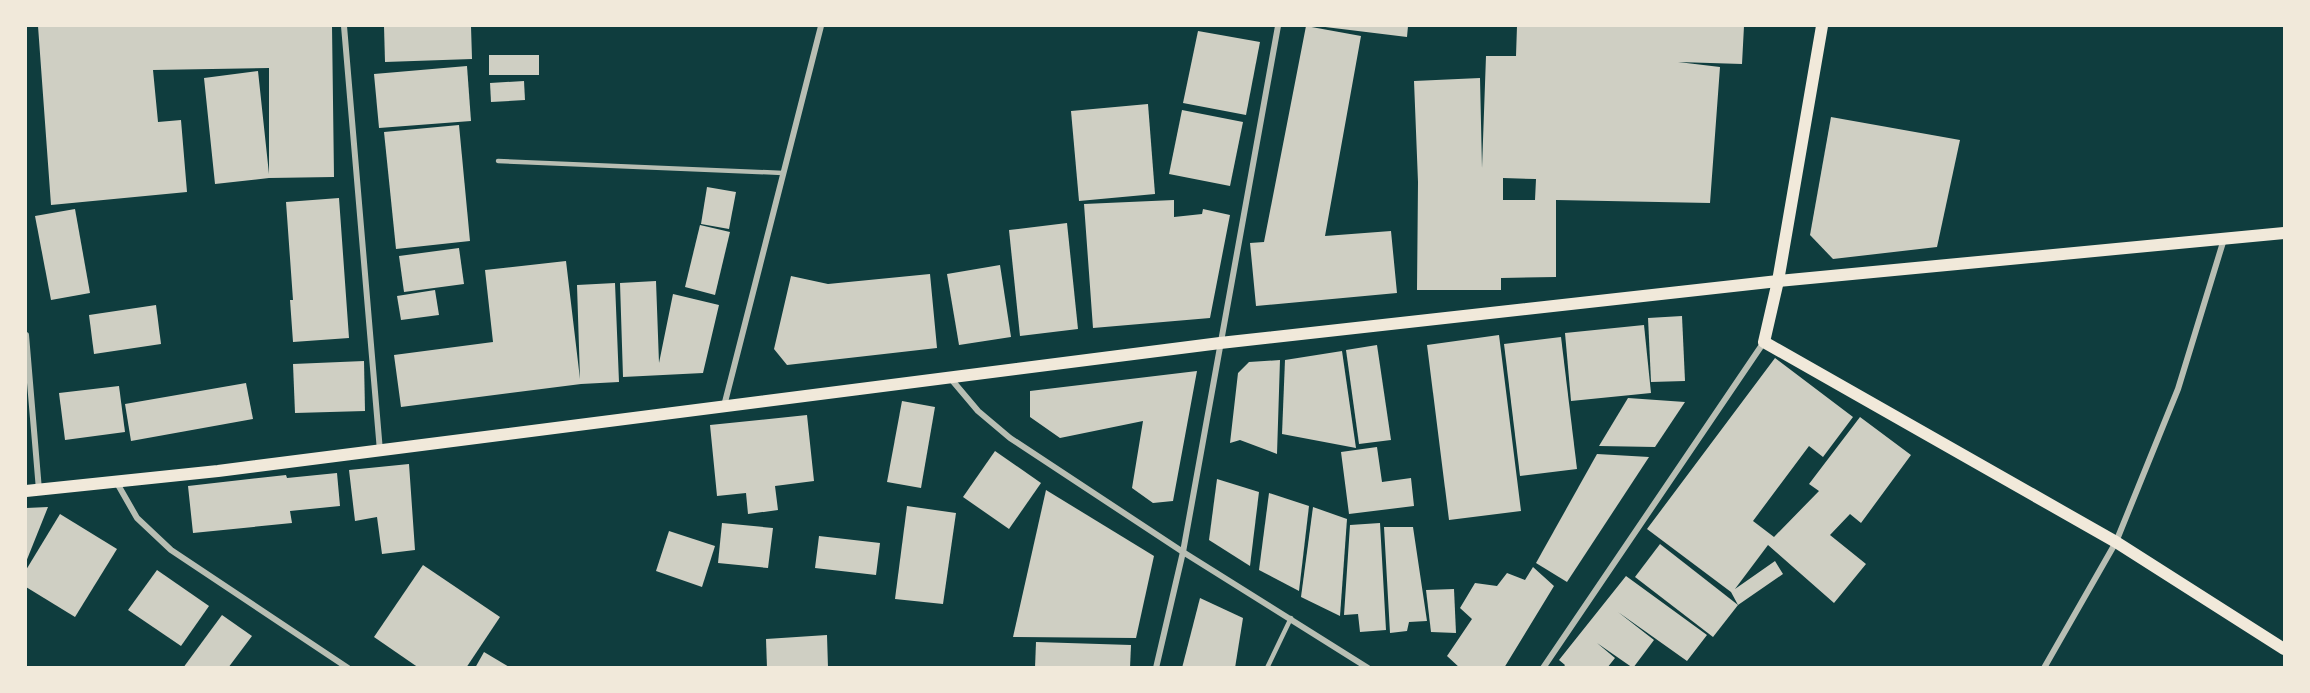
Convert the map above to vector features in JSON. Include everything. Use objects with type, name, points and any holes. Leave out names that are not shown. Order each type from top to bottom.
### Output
[{"type":"main road","points":[[1822,26],[1778,281],[1764,342],[2116,542],[2284,649]]},
{"type":"main road","points":[[26,491],[117,483],[380,451],[1220,343],[1778,281],[2284,233]]},
{"type":"street","points":[[344,26],[380,451]]},
{"type":"street","points":[[724,406],[821,26]]},
{"type":"street","points":[[1156,668],[1184,552],[1278,26]]},
{"type":"street","points":[[2044,668],[2116,542],[2178,389],[2224,238]]},
{"type":"street","points":[[26,335],[39,490]]},
{"type":"street","points":[[1543,668],[1764,342]]},
{"type":"street","points":[[951,379],[978,411],[1010,438],[1184,552],[1368,668]]},
{"type":"street","points":[[117,483],[137,518],[171,550],[348,668]]},
{"type":"lane","points":[[498,161],[783,173]]},
{"type":"lane","points":[[1267,668],[1291,618]]},
{"type":"building","points":[[38,26],[332,26],[334,177],[269,178],[215,184],[204,78],[258,71],[269,174],[269,68],[153,70],[158,122],[181,120],[187,192],[51,205]]},
{"type":"building","points":[[384,26],[471,26],[472,59],[385,62]]},
{"type":"building","points":[[1306,26],[1361,36],[1325,236],[1391,231],[1397,293],[1256,306],[1250,243],[1264,242]]},
{"type":"building","points":[[1317,26],[1408,26],[1407,37]]},
{"type":"building","points":[[1517,26],[1744,26],[1742,64],[1678,62],[1720,67],[1710,203],[1556,200],[1556,277],[1501,278],[1501,290],[1417,290],[1418,182],[1414,81],[1480,78],[1482,168],[1486,56],[1516,56]],"holes":[[[1503,178],[1536,179],[1535,200],[1503,200]]]},
{"type":"building","points":[[1198,31],[1260,42],[1246,115],[1183,103]]},
{"type":"building","points":[[489,55],[539,55],[539,75],[489,75]]},
{"type":"building","points":[[467,66],[471,121],[379,128],[374,74]]},
{"type":"building","points":[[524,81],[525,100],[491,102],[490,83]]},
{"type":"building","points":[[1148,104],[1155,194],[1079,201],[1071,111]]},
{"type":"building","points":[[1182,110],[1243,122],[1230,186],[1169,174]]},
{"type":"building","points":[[1831,117],[1960,140],[1937,247],[1833,259],[1810,235]]},
{"type":"building","points":[[459,125],[470,241],[396,249],[384,132]]},
{"type":"building","points":[[707,187],[736,192],[729,229],[701,224]]},
{"type":"building","points":[[339,198],[349,338],[293,342],[290,300],[293,300],[286,202]]},
{"type":"building","points":[[1174,200],[1174,217],[1202,214],[1203,209],[1230,215],[1210,318],[1093,328],[1084,204]]},
{"type":"building","points":[[75,209],[90,293],[51,300],[35,216]]},
{"type":"building","points":[[1067,223],[1078,329],[1020,336],[1009,230]]},
{"type":"building","points":[[700,225],[730,232],[715,295],[685,287]]},
{"type":"building","points":[[459,248],[464,284],[404,292],[399,256]]},
{"type":"building","points":[[566,261],[580,379],[577,285],[615,283],[619,382],[581,384],[401,407],[394,355],[493,342],[485,270]]},
{"type":"building","points":[[1000,265],[1011,337],[959,345],[947,274]]},
{"type":"building","points":[[930,274],[937,348],[787,365],[774,349],[791,276],[828,284]]},
{"type":"building","points":[[656,281],[659,363],[673,294],[719,305],[703,373],[623,377],[620,283]]},
{"type":"building","points":[[435,290],[439,315],[401,320],[397,296]]},
{"type":"building","points":[[156,305],[161,344],[94,354],[89,315]]},
{"type":"building","points":[[1682,316],[1685,381],[1651,382],[1648,318]]},
{"type":"building","points":[[1644,325],[1651,393],[1571,401],[1565,333]]},
{"type":"building","points":[[1499,335],[1521,511],[1449,520],[1427,345]]},
{"type":"building","points":[[1561,337],[1577,469],[1520,476],[1504,344]]},
{"type":"building","points":[[1377,345],[1391,440],[1359,444],[1346,350]]},
{"type":"building","points":[[1342,351],[1356,448],[1282,434],[1285,360]]},
{"type":"building","points":[[1775,358],[1853,417],[1823,457],[1809,446],[1753,521],[1774,537],[1819,491],[1809,484],[1860,417],[1911,455],[1861,523],[1850,514],[1830,535],[1866,564],[1834,603],[1768,545],[1735,589],[1775,561],[1783,574],[1738,605],[1731,592],[1647,529]]},
{"type":"building","points":[[1280,360],[1277,454],[1240,440],[1230,443],[1238,373],[1249,362]]},
{"type":"building","points":[[364,361],[365,411],[295,413],[293,364]]},
{"type":"building","points":[[1197,371],[1173,501],[1153,503],[1132,488],[1143,421],[1060,438],[1030,417],[1030,391]]},
{"type":"building","points":[[246,383],[253,419],[131,441],[125,404]]},
{"type":"building","points":[[119,386],[125,432],[65,440],[59,393]]},
{"type":"building","points":[[1628,398],[1685,402],[1655,447],[1599,446]]},
{"type":"building","points":[[902,401],[935,407],[921,488],[887,482]]},
{"type":"building","points":[[807,415],[814,481],[775,486],[778,510],[748,514],[746,493],[717,496],[710,425]]},
{"type":"building","points":[[1377,447],[1382,482],[1411,478],[1414,506],[1349,514],[1341,452]]},
{"type":"building","points":[[995,451],[1041,483],[1009,529],[963,497]]},
{"type":"building","points":[[1597,454],[1649,457],[1567,582],[1536,563]]},
{"type":"building","points":[[409,464],[415,550],[382,554],[377,517],[355,521],[349,470]]},
{"type":"building","points":[[337,473],[340,506],[290,511],[292,523],[193,533],[188,486],[286,475],[287,478]]},
{"type":"building","points":[[1217,479],[1259,492],[1250,566],[1209,540]]},
{"type":"building","points":[[1046,490],[1154,556],[1136,638],[1013,637]]},
{"type":"building","points":[[1269,493],[1309,506],[1299,591],[1259,570]]},
{"type":"building","points":[[907,506],[956,513],[943,604],[895,599]]},
{"type":"building","points":[[48,507],[26,562],[26,508]]},
{"type":"building","points":[[1313,507],[1347,519],[1340,616],[1301,597]]},
{"type":"building","points":[[60,514],[117,549],[75,617],[26,587],[26,570]]},
{"type":"building","points":[[722,523],[773,528],[768,568],[718,563]]},
{"type":"building","points":[[1380,523],[1386,630],[1360,632],[1358,614],[1344,615],[1350,525]]},
{"type":"building","points":[[1384,527],[1413,527],[1427,621],[1409,622],[1407,631],[1390,633]]},
{"type":"building","points":[[669,531],[715,546],[702,587],[656,571]]},
{"type":"building","points":[[819,536],[880,543],[876,575],[815,568]]},
{"type":"building","points":[[1660,544],[1738,605],[1713,637],[1635,577]]},
{"type":"building","points":[[423,565],[500,617],[466,668],[419,668],[374,637]]},
{"type":"building","points":[[1533,567],[1554,586],[1504,668],[1460,668],[1447,656],[1472,619],[1460,608],[1475,583],[1497,586],[1507,573],[1525,580]]},
{"type":"building","points":[[157,570],[209,606],[181,646],[128,610]]},
{"type":"building","points":[[1626,576],[1707,635],[1687,661],[1618,612],[1654,640],[1633,668],[1597,643],[1615,658],[1607,668],[1563,668],[1565,665],[1559,660]]},
{"type":"building","points":[[1454,589],[1456,633],[1431,632],[1426,590]]},
{"type":"building","points":[[1200,598],[1243,618],[1235,668],[1182,668]]},
{"type":"building","points":[[222,615],[252,636],[228,668],[183,668]]},
{"type":"building","points":[[827,635],[828,668],[767,668],[766,639]]},
{"type":"building","points":[[1036,642],[1131,645],[1130,668],[1035,668]]},
{"type":"building","points":[[484,652],[511,668],[475,668]]}]
